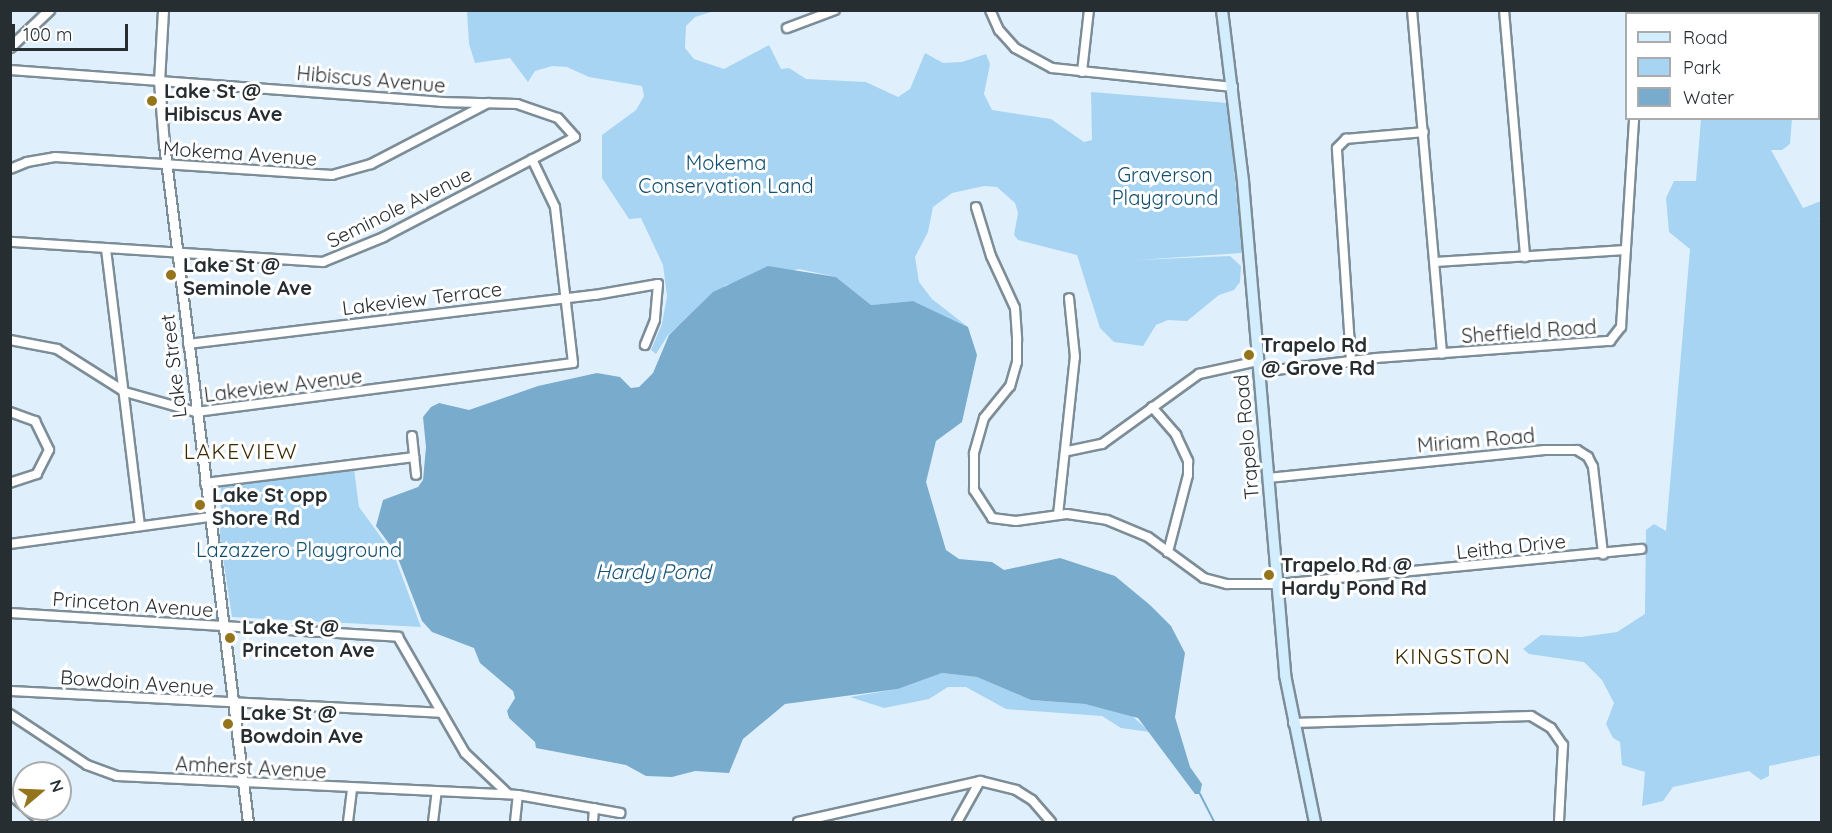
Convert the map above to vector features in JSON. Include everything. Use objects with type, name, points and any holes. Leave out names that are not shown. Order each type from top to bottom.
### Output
[{"type":"main road","name":"Trapelo Road","points":[[1222,10],[1233,87],[1277,584],[1293,723],[1315,822]]},
{"type":"street","points":[[10,47],[49,10]]},
{"type":"street","name":"Lake Street","points":[[163,10],[159,81],[166,165],[248,822]]},
{"type":"street","points":[[787,28],[835,10]]},
{"type":"street","points":[[990,10],[999,30],[1030,59],[1082,72],[1233,87]]},
{"type":"street","points":[[1082,72],[1089,10]]},
{"type":"street","points":[[1412,10],[1442,354]]},
{"type":"street","points":[[1504,10],[1525,257]]},
{"type":"street","name":"Hibiscus Avenue","points":[[10,70],[489,103],[545,111],[558,118],[575,136]]},
{"type":"street","name":"Mokema Avenue","points":[[10,169],[55,157],[305,176],[339,174],[371,164],[489,103]]},
{"type":"street","name":"Sheffield Road","points":[[1068,451],[1102,444],[1198,374],[1259,367],[1610,341],[1621,327],[1634,120]]},
{"type":"street","points":[[1351,361],[1336,148],[1346,140],[1424,132]]},
{"type":"street","name":"Seminole Avenue","points":[[10,242],[285,262],[334,259],[384,237],[575,136]]},
{"type":"street","points":[[532,159],[555,207],[565,298]]},
{"type":"street","name":"Leitha Drive","points":[[976,207],[991,256],[1015,308],[1017,362],[1010,386],[984,418],[974,454],[974,490],[985,511],[1000,521],[1058,515],[1084,515],[1118,523],[1148,537],[1204,579],[1217,583],[1277,584],[1641,549]]},
{"type":"street","points":[[106,249],[140,526]]},
{"type":"street","points":[[1435,262],[1626,250]]},
{"type":"street","name":"Lakeview Terrace","points":[[188,344],[565,298],[658,284],[655,320],[645,345]]},
{"type":"street","name":"Lakeview Avenue","points":[[10,340],[57,349],[125,392],[196,412],[573,363],[565,298]]},
{"type":"street","points":[[1058,515],[1068,451],[1075,357],[1069,298]]},
{"type":"street","points":[[1152,407],[1176,435],[1188,461],[1188,475],[1167,552]]},
{"type":"street","points":[[10,412],[35,421],[49,450],[37,474],[20,482],[10,483]]},
{"type":"street","points":[[412,436],[416,475]]},
{"type":"street","name":"Miriam Road","points":[[1268,478],[1545,450],[1577,450],[1588,457],[1593,467],[1603,554]]},
{"type":"street","points":[[205,483],[414,457]]},
{"type":"street","points":[[10,544],[210,517]]},
{"type":"street","name":"Princeton Avenue","points":[[10,613],[398,637],[441,713]]},
{"type":"street","name":"Bowdoin Avenue","points":[[10,691],[233,705],[441,713]]},
{"type":"street","points":[[441,713],[465,753],[508,794]]},
{"type":"street","name":"Amherst Avenue","points":[[10,714],[106,773],[243,783],[508,794],[620,813]]},
{"type":"street","points":[[1293,723],[1531,716],[1551,728],[1563,745],[1559,822]]},
{"type":"street","points":[[798,822],[980,781],[1016,790],[1032,800],[1051,822]]},
{"type":"street","points":[[957,822],[980,781]]},
{"type":"street","points":[[348,822],[352,788]]},
{"type":"street","points":[[433,822],[437,792]]},
{"type":"street","points":[[515,822],[518,795]]},
{"type":"street","points":[[592,822],[594,808]]},
{"type":"green space","points":[[467,11],[714,11],[695,17],[686,26],[685,48],[694,59],[724,69],[769,45],[781,69],[789,68],[806,79],[866,82],[898,97],[910,89],[925,53],[943,63],[962,62],[986,54],[990,64],[984,94],[992,110],[1051,119],[1084,142],[1092,140],[1091,92],[1228,103],[1242,253],[1137,260],[1230,256],[1241,266],[1240,282],[1234,290],[1219,295],[1187,321],[1168,320],[1156,325],[1143,346],[1114,342],[1100,328],[1077,255],[1018,240],[1014,235],[1018,213],[1015,203],[997,187],[984,186],[952,193],[933,207],[928,232],[915,257],[919,282],[932,299],[968,327],[913,301],[871,305],[836,277],[799,269],[726,285],[668,335],[656,354],[651,350],[662,324],[667,296],[663,265],[641,218],[629,219],[602,178],[602,135],[636,110],[644,96],[642,86],[589,77],[567,67],[552,66],[535,71],[528,82],[510,58],[475,63],[469,44]]},
{"type":"green space","points":[[1701,120],[1792,120],[1790,144],[1782,150],[1771,150],[1803,208],[1821,201],[1821,217],[1818,219],[1821,218],[1821,755],[1769,766],[1769,776],[1761,780],[1749,771],[1673,787],[1663,801],[1642,806],[1645,772],[1622,765],[1620,742],[1613,738],[1606,724],[1614,703],[1602,680],[1584,662],[1529,654],[1523,649],[1541,635],[1581,637],[1617,632],[1645,614],[1646,530],[1654,524],[1666,531],[1690,249],[1669,232],[1666,198],[1674,181],[1696,181]]},
{"type":"green space","name":"Lazazzero Playground","points":[[354,469],[359,507],[394,555],[421,627],[232,617],[220,538],[221,487]]},
{"type":"green space","points":[[942,673],[977,677],[1031,700],[1085,704],[1131,715],[1150,732],[1121,728],[1102,716],[1006,709],[966,687],[948,687],[929,699],[884,708],[850,697],[898,689]]},
{"type":"water","name":"Hardy Pond","points":[[768,266],[836,277],[871,305],[913,301],[968,327],[977,355],[962,422],[936,441],[926,482],[946,550],[959,559],[992,562],[1004,570],[1060,558],[1115,576],[1150,605],[1171,626],[1185,653],[1175,717],[1190,767],[1202,784],[1200,794],[1195,794],[1138,718],[1085,704],[1031,700],[977,677],[942,673],[898,689],[785,704],[743,739],[729,773],[695,771],[672,777],[646,776],[626,765],[536,748],[535,742],[509,718],[507,711],[515,698],[513,691],[480,663],[474,648],[432,632],[422,621],[396,553],[376,526],[383,500],[418,487],[423,480],[426,447],[423,417],[431,407],[439,403],[469,410],[538,386],[597,373],[620,377],[631,388],[639,387],[653,373],[669,335],[713,292]]},
{"type":"waterway","points":[[1200,794],[1214,822]]},
{"type":"place","name":"Lake St @ Hibiscus Ave","points":[[152,101]]},
{"type":"place","name":"Lake St @ Seminole Ave","points":[[171,275]]},
{"type":"place","name":"Trapelo Rd @ Grove Rd","points":[[1249,355]]},
{"type":"place","name":"Lake St opp Shore Rd","points":[[200,505]]},
{"type":"place","name":"Trapelo Rd @ Hardy Pond Rd","points":[[1269,575]]},
{"type":"place","name":"Lake St @ Princeton Ave","points":[[230,638]]},
{"type":"place","name":"Lake St @ Bowdoin Ave","points":[[228,724]]},
{"type":"district","name":"LAKEVIEW","points":[[241,451]]},
{"type":"district","name":"KINGSTON","points":[[1453,656]]},
{"type":"park label","name":"Mokema Conservation Land","points":[[726,174]]},
{"type":"park label","name":"Graverson Playground","points":[[1165,186]]}]
